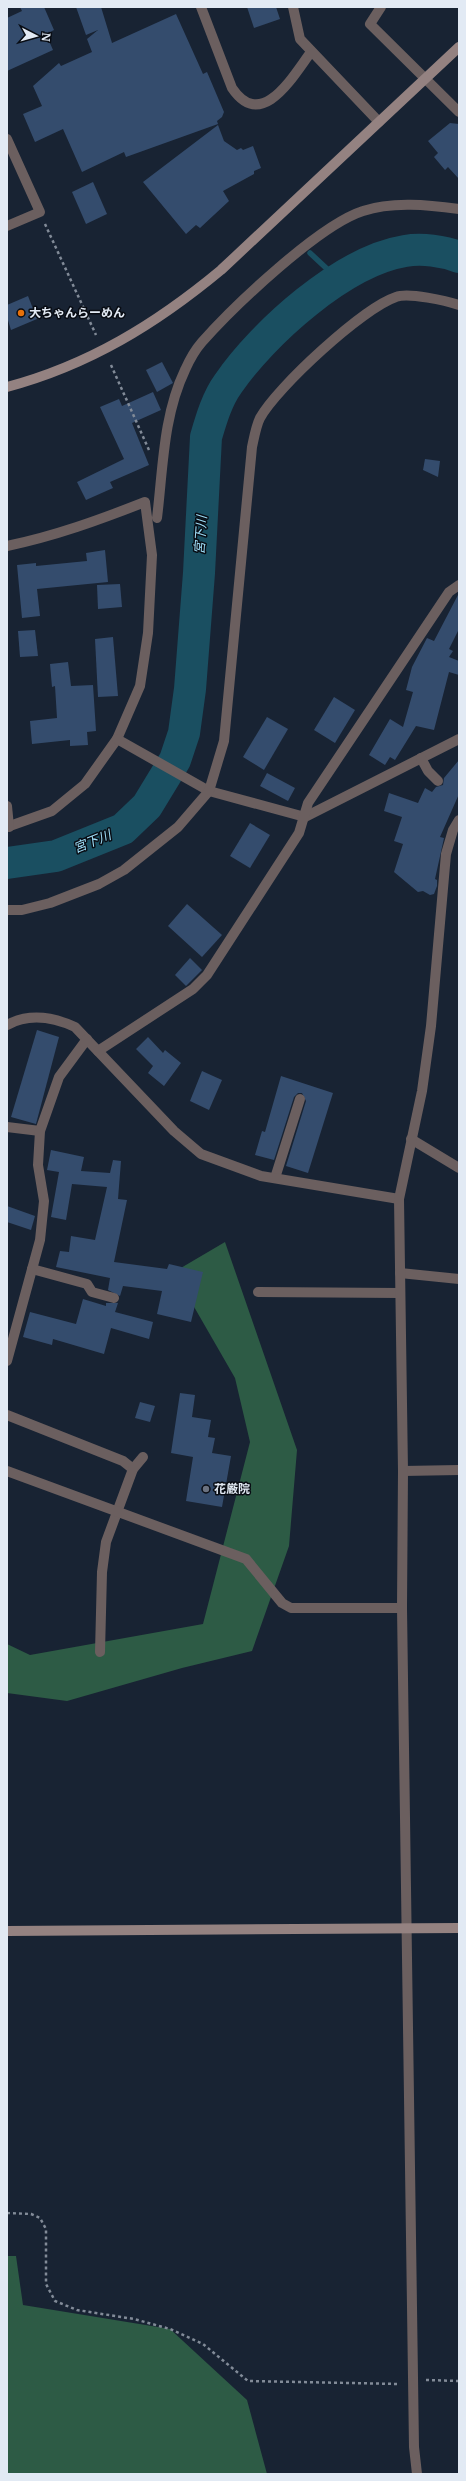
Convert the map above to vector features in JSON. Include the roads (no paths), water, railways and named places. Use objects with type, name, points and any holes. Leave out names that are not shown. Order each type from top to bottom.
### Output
[{"type":"street","points":[[201,7],[232,88],[238,97],[248,103],[258,104],[270,101],[281,92],[311,52]]},
{"type":"street","points":[[294,7],[300,39],[379,122]]},
{"type":"street","points":[[381,7],[370,24],[424,80],[459,112]]},
{"type":"street","points":[[7,387],[62,370],[150,325],[221,270],[459,47]]},
{"type":"street","points":[[7,139],[40,212],[7,226]]},
{"type":"street","points":[[157,518],[168,422],[175,395],[185,370],[201,343],[228,315],[282,266],[336,224],[364,210],[418,203],[459,209]]},
{"type":"street","points":[[7,910],[22,910],[50,903],[98,884],[124,870],[178,827],[207,789],[224,741],[252,447],[260,418],[276,397],[335,339],[376,306],[398,296],[443,299],[459,305]]},
{"type":"street","points":[[7,546],[42,539],[90,524],[145,502],[152,555],[148,633],[140,686],[121,741],[85,784],[52,812],[8,827],[7,806]]},
{"type":"street","points":[[98,1051],[193,989],[207,975],[272,872],[299,833],[308,803],[449,592],[459,585]]},
{"type":"street","points":[[121,741],[207,789],[305,817],[459,739]]},
{"type":"street","points":[[421,758],[428,771],[438,781]]},
{"type":"street","points":[[417,2474],[413,2382],[406,1929],[402,1608],[403,1471],[399,1199],[422,1091],[431,1026],[446,854],[453,830],[459,820]]},
{"type":"street","points":[[446,854],[459,839]]},
{"type":"street","points":[[7,1025],[15,1020],[36,1017],[61,1021],[75,1027],[174,1131],[201,1154],[261,1176],[399,1199]]},
{"type":"street","points":[[7,1361],[40,1240],[44,1201],[38,1165],[40,1131],[59,1077],[87,1039]]},
{"type":"street","points":[[275,1178],[300,1099]]},
{"type":"street","points":[[7,1126],[40,1131]]},
{"type":"street","points":[[411,1140],[459,1168]]},
{"type":"street","points":[[32,1269],[87,1284],[92,1292],[114,1298]]},
{"type":"street","points":[[400,1273],[459,1279]]},
{"type":"street","points":[[258,1292],[400,1293]]},
{"type":"street","points":[[7,1415],[123,1461],[133,1469]]},
{"type":"street","points":[[100,1652],[102,1572],[106,1542],[133,1469],[143,1457]]},
{"type":"street","points":[[403,1471],[459,1470]]},
{"type":"street","points":[[7,1471],[246,1559],[282,1603],[291,1608],[402,1608]]},
{"type":"street","points":[[7,1931],[459,1928]]},
{"type":"waterway","name":"宮下川","points":[[7,863],[56,856],[123,829],[147,806],[175,760],[184,733],[190,689],[199,573],[206,437],[212,417],[228,384],[243,364],[283,322],[306,302],[331,284],[356,269],[381,257],[412,250],[446,253],[459,257]]},
{"type":"waterway","points":[[310,253],[339,280]]},
{"type":"place","name":"大ちゃんらーめん","points":[[21,313]]},
{"type":"place","name":"花厳院","points":[[206,1489]]}]
